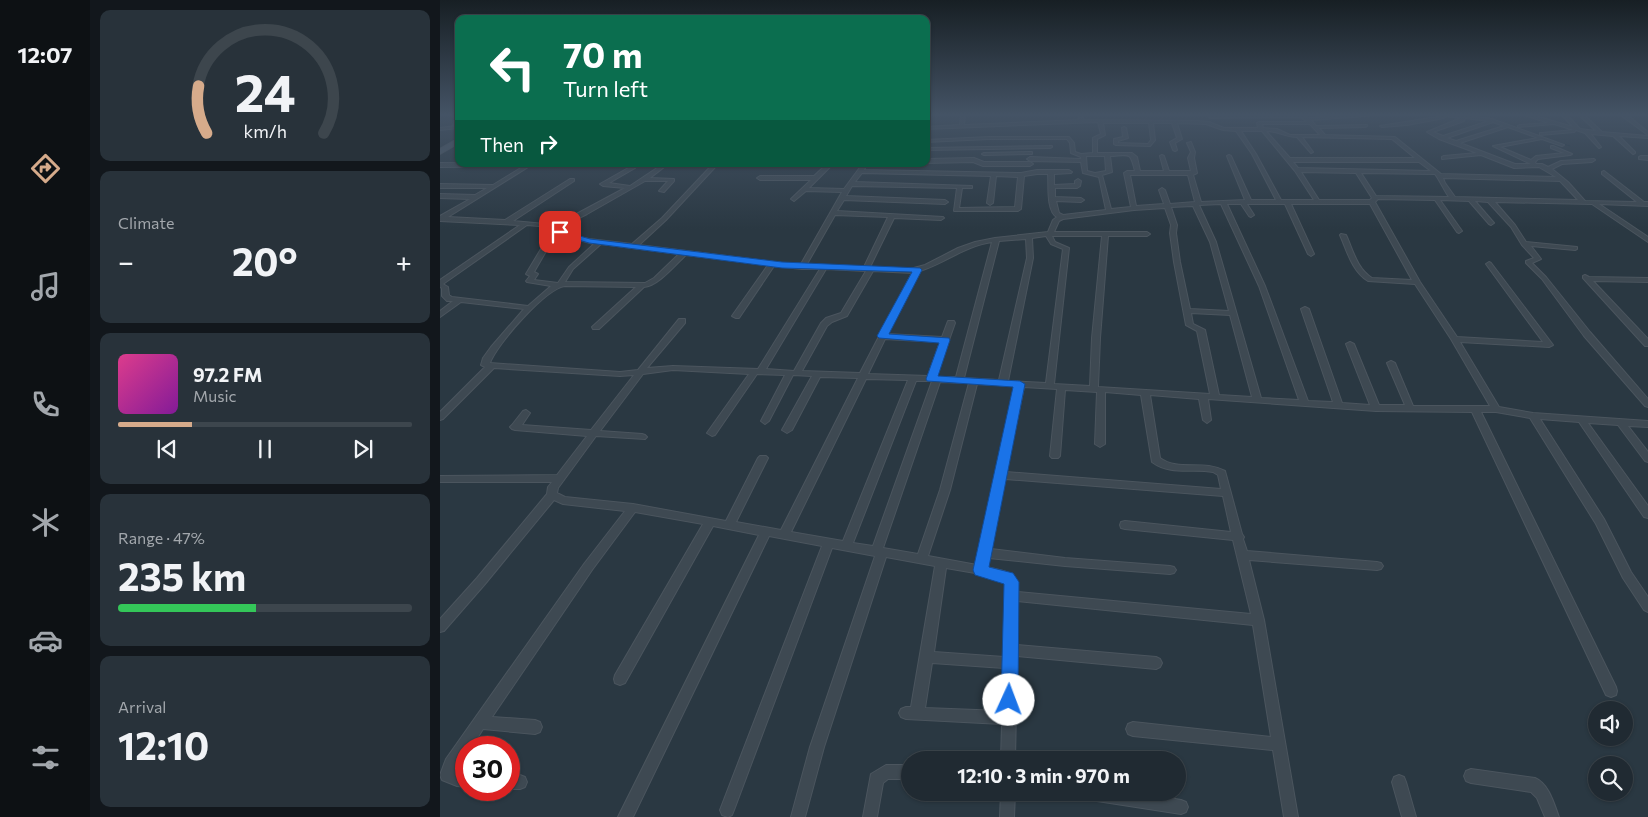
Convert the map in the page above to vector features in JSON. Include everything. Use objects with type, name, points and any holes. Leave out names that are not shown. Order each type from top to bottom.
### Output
[{"type":"street","points":[[1029,152],[1030,174]]},
{"type":"street","points":[[1073,152],[1083,158]]},
{"type":"street","points":[[1134,208],[1127,174],[1138,172],[1190,174],[1195,172],[1191,158],[1192,152]]},
{"type":"street","points":[[1253,152],[1279,200]]},
{"type":"street","points":[[1281,152],[1297,170],[1317,201]]},
{"type":"street","points":[[1411,152],[1436,173],[1453,199]]},
{"type":"street","points":[[1508,152],[1548,169],[1562,179],[1584,204]]},
{"type":"street","points":[[1533,164],[1533,160],[1536,158],[1570,154],[1566,152]]},
{"type":"street","points":[[1444,158],[1481,153],[1514,166],[1533,164]]},
{"type":"street","points":[[984,154],[1030,159]]},
{"type":"street","points":[[930,161],[974,160],[988,164],[1030,159],[1083,158],[1096,154],[1118,154],[1132,155],[1138,172]]},
{"type":"street","points":[[1083,158],[1085,172],[1097,174],[1109,172],[1107,154]]},
{"type":"street","points":[[1162,156],[1167,173]]},
{"type":"street","points":[[1230,156],[1251,215]]},
{"type":"street","points":[[1641,158],[1648,158]]},
{"type":"street","points":[[1288,160],[1420,160]]},
{"type":"street","points":[[1548,169],[1562,163],[1592,160]]},
{"type":"street","points":[[440,166],[455,166]]},
{"type":"street","points":[[440,218],[524,167]]},
{"type":"street","points":[[641,286],[559,285],[529,281],[535,274],[529,274],[546,245],[567,219],[583,214],[661,167]]},
{"type":"street","points":[[633,246],[664,219],[713,167]]},
{"type":"street","points":[[794,199],[827,167]]},
{"type":"street","points":[[802,267],[832,213],[863,167]]},
{"type":"street","points":[[630,187],[603,184],[632,168]]},
{"type":"street","points":[[1297,170],[1468,173]]},
{"type":"street","points":[[860,171],[1021,175],[1069,172]]},
{"type":"street","points":[[1050,172],[1054,212],[1062,217]]},
{"type":"street","points":[[1358,172],[1417,282],[1455,339],[1496,408]]},
{"type":"street","points":[[1436,173],[1562,179]]},
{"type":"street","points":[[1604,173],[1646,204]]},
{"type":"street","points":[[990,203],[994,174]]},
{"type":"street","points":[[1097,174],[1100,176],[1108,211]]},
{"type":"street","points":[[1190,174],[1196,203],[1213,242],[1257,398]]},
{"type":"street","points":[[960,187],[956,210],[1018,209],[1021,175]]},
{"type":"street","points":[[760,178],[814,178]]},
{"type":"street","points":[[643,179],[672,180],[671,184],[662,191]]},
{"type":"street","points":[[505,223],[572,180]]},
{"type":"street","points":[[1052,187],[1077,186],[1078,181]]},
{"type":"street","points":[[850,184],[970,187]]},
{"type":"street","points":[[440,186],[493,186]]},
{"type":"street","points":[[804,188],[846,191]]},
{"type":"street","points":[[1162,190],[1174,225],[1173,233],[1177,262],[1190,326],[1201,330],[1215,397]]},
{"type":"street","points":[[440,196],[474,197]]},
{"type":"street","points":[[1049,234],[1056,220],[1062,217],[1196,203],[1279,200],[1374,200],[1380,196],[1584,204],[1646,204]]},
{"type":"street","points":[[842,198],[945,202]]},
{"type":"street","points":[[1436,198],[1459,231]]},
{"type":"street","points":[[1052,199],[1081,200]]},
{"type":"street","points":[[1471,200],[1491,222]]},
{"type":"street","points":[[1490,200],[1538,259],[1528,262],[1544,278],[1587,334],[1648,404]]},
{"type":"street","points":[[1286,201],[1312,254]]},
{"type":"street","points":[[1224,202],[1262,286],[1304,402]]},
{"type":"street","points":[[1595,204],[1648,240]]},
{"type":"street","points":[[832,213],[941,218]]},
{"type":"street","points":[[765,421],[826,322],[844,314],[869,269],[892,216]]},
{"type":"street","points":[[440,218],[525,224],[559,229],[571,237],[600,242],[772,264],[824,268],[917,270],[930,266],[957,250],[996,240],[1049,234],[1147,234]]},
{"type":"street","points":[[525,224],[440,284],[444,287],[446,296],[459,300],[530,308]]},
{"type":"street","points":[[1049,234],[1053,243],[1066,248],[1050,386]]},
{"type":"street","points":[[1100,444],[1096,338],[1105,234]]},
{"type":"street","points":[[1343,235],[1365,278],[1370,280],[1417,282]]},
{"type":"street","points":[[1003,383],[1030,258],[1029,236]]},
{"type":"street","points":[[959,380],[996,240]]},
{"type":"street","points":[[600,242],[588,251],[567,273],[559,285],[551,289],[530,308],[491,351],[484,363],[491,366],[620,374],[673,368],[959,380],[1203,397],[1257,398],[1376,408],[1496,408],[1533,416],[1648,424]]},
{"type":"street","points":[[1525,244],[1575,248]]},
{"type":"street","points":[[596,327],[641,286],[656,280],[684,253]]},
{"type":"street","points":[[736,316],[772,264]]},
{"type":"street","points":[[1455,339],[1549,345],[1489,264]]},
{"type":"street","points":[[712,433],[757,372],[824,268]]},
{"type":"street","points":[[784,535],[882,336],[917,270]]},
{"type":"street","points":[[1586,278],[1648,280]]},
{"type":"street","points":[[1586,278],[1648,344]]},
{"type":"street","points":[[440,314],[459,300]]},
{"type":"street","points":[[1306,309],[1338,405]]},
{"type":"street","points":[[1187,311],[1234,313]]},
{"type":"street","points":[[440,627],[481,582],[552,495],[553,487],[640,372],[682,321]]},
{"type":"street","points":[[798,817],[817,748],[951,323]]},
{"type":"street","points":[[882,336],[945,340]]},
{"type":"street","points":[[1350,344],[1376,408]]},
{"type":"street","points":[[1391,363],[1410,408]]},
{"type":"street","points":[[440,417],[491,366]]},
{"type":"street","points":[[787,430],[817,374]]},
{"type":"street","points":[[846,546],[913,378]]},
{"type":"street","points":[[922,560],[945,490],[974,381]]},
{"type":"street","points":[[981,570],[1020,384]]},
{"type":"street","points":[[1055,456],[1061,387]]},
{"type":"street","points":[[1145,392],[1155,460],[1160,465],[1173,468],[1218,470],[1222,473],[1258,620],[1290,817]]},
{"type":"street","points":[[1203,397],[1207,420]]},
{"type":"street","points":[[1475,409],[1611,691]]},
{"type":"street","points":[[526,413],[515,427],[642,437]]},
{"type":"street","points":[[1533,416],[1600,522],[1628,575],[1648,607]]},
{"type":"street","points":[[1581,419],[1648,514]]},
{"type":"street","points":[[1621,422],[1648,459]]},
{"type":"street","points":[[729,525],[764,458]]},
{"type":"street","points":[[1002,475],[1227,493]]},
{"type":"street","points":[[442,479],[560,478]]},
{"type":"street","points":[[552,495],[562,500],[633,508],[981,570],[1008,578],[1012,582],[1013,596],[1008,751]]},
{"type":"street","points":[[470,736],[588,567],[633,508]]},
{"type":"street","points":[[620,679],[710,522]]},
{"type":"street","points":[[1125,525],[1239,537]]},
{"type":"street","points":[[625,817],[766,532]]},
{"type":"street","points":[[727,810],[828,543]]},
{"type":"street","points":[[984,553],[1065,562],[1170,570]]},
{"type":"street","points":[[1243,555],[1377,566]]},
{"type":"street","points":[[941,563],[927,656],[912,713],[1009,718]]},
{"type":"street","points":[[1013,596],[1258,620]]},
{"type":"street","points":[[927,656],[1010,656],[1156,663]]},
{"type":"street","points":[[480,722],[535,727]]},
{"type":"street","points":[[1133,729],[1277,744]]},
{"type":"street","points":[[455,758],[447,770],[447,776],[455,779]]},
{"type":"street","points":[[870,817],[876,779],[886,772],[901,772]]},
{"type":"street","points":[[1471,776],[1535,785],[1542,793],[1552,817]]},
{"type":"street","points":[[1399,782],[1409,817]]},
{"type":"street","points":[[1007,817],[1008,801]]},
{"type":"street","points":[[1139,801],[1181,808]]},
{"type":"route","points":[[560,232],[563,235],[589,241],[782,265],[902,271],[917,270],[882,336],[945,340],[931,379],[1020,384],[981,570],[1008,578],[1012,582],[1009,700]]}]
